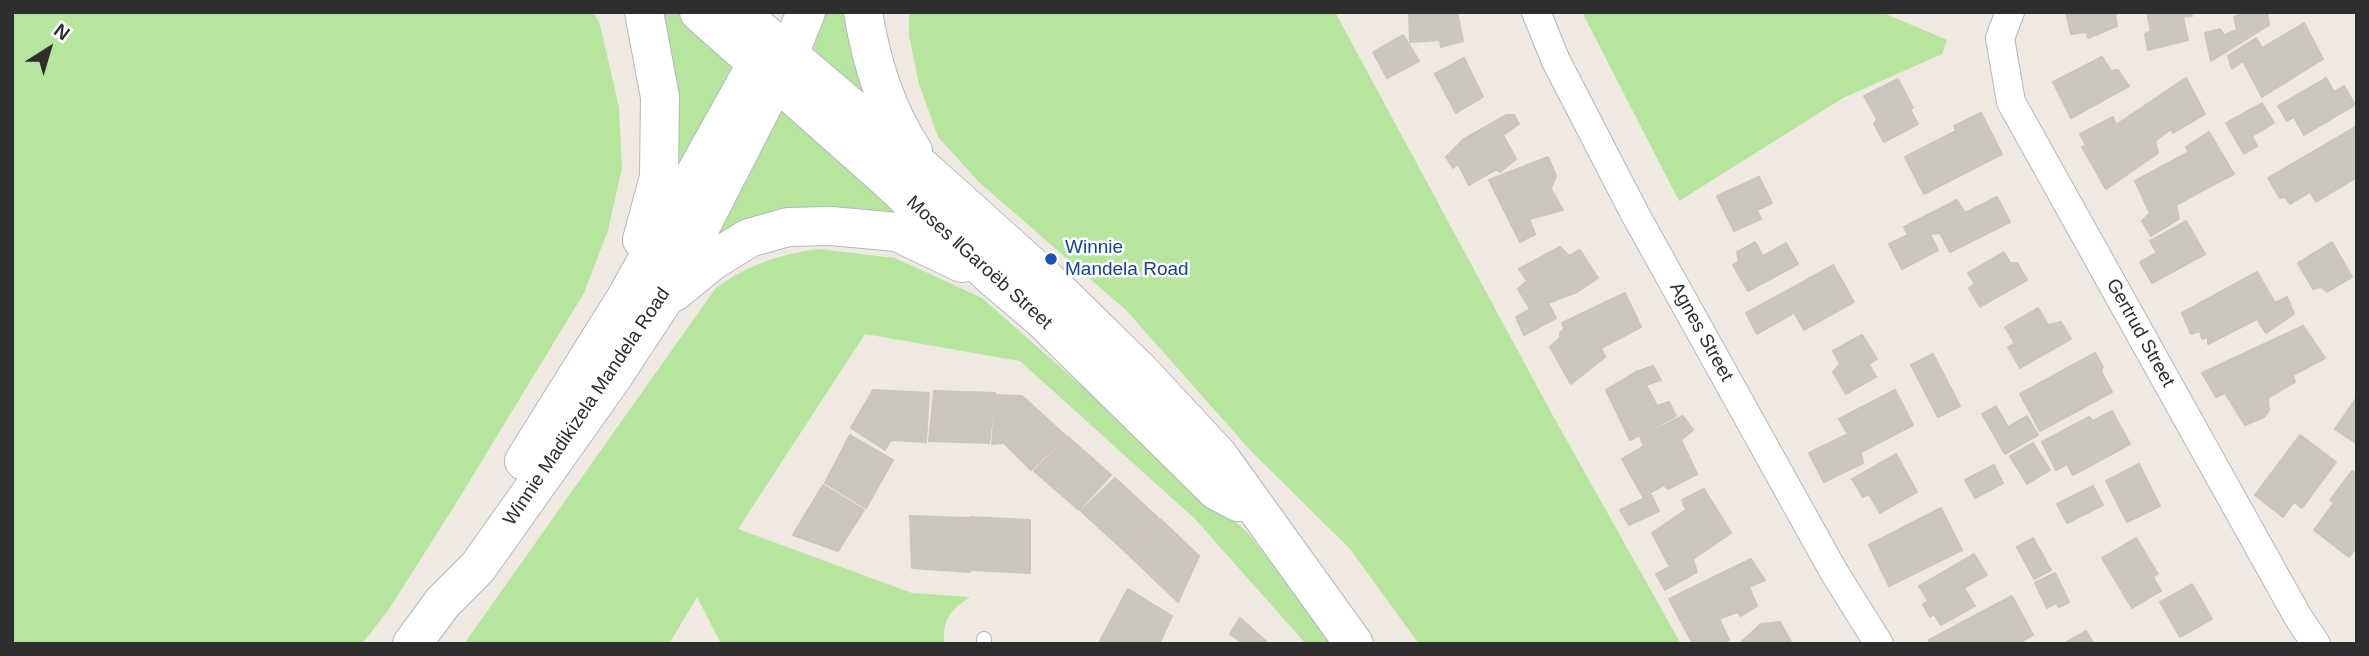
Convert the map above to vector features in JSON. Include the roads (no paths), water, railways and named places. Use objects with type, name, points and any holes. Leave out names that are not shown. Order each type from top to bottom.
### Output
[{"type":"main road","points":[[645,12],[660,97],[659,177],[645,299]]},
{"type":"main road","name":"Moses ǁGaroëb Street","points":[[699,12],[773,50],[928,173],[1046,280],[1138,369],[1218,455],[1354,644]]},
{"type":"main road","name":"Moses ǁGaroëb Street","points":[[739,12],[884,176],[1041,318],[1217,491],[1259,513]]},
{"type":"main road","name":"Winnie Madikizela Mandela Road","points":[[412,644],[443,601],[464,556],[645,299],[773,50],[806,12]]},
{"type":"main road","points":[[863,12],[867,42],[884,96],[903,136],[928,173]]},
{"type":"main road","points":[[645,299],[748,238],[788,227],[831,226],[897,232],[995,279]]},
{"type":"street","name":"Agnes Street","points":[[1536,12],[1556,61],[1635,214],[1834,572],[1879,644]]},
{"type":"street","name":"Gertrud Street","points":[[2010,12],[2000,38],[2011,102],[2298,617],[2316,644]]},
{"type":"place","name":"Winnie Mandela Road","points":[[1051,259]]}]
